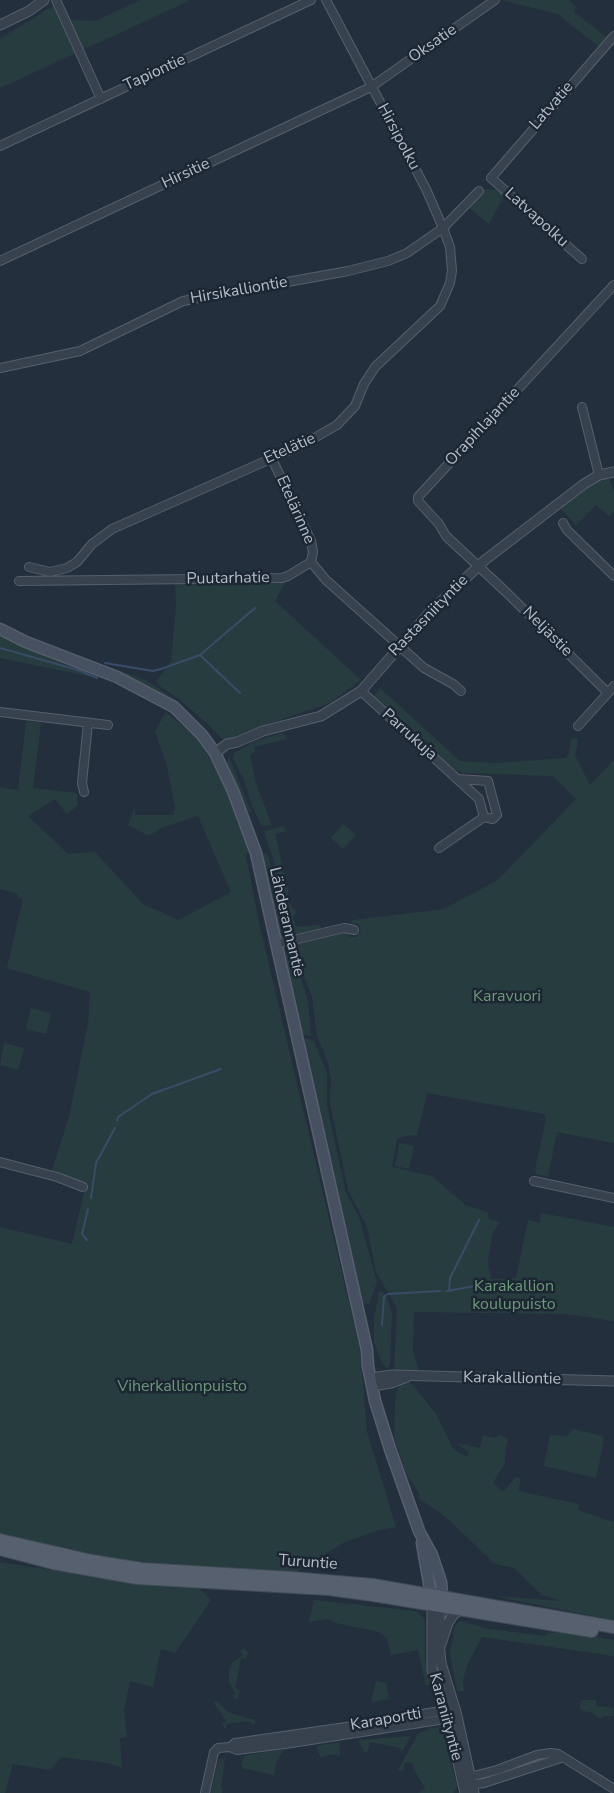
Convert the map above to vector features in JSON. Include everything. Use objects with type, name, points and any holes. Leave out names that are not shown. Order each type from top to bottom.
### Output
[{"type":"main road","name":"Lähderannantie","points":[[0,629],[26,642],[117,677],[174,707],[215,753],[233,791],[249,830],[367,1350],[373,1362],[381,1396],[382,1420],[438,1597]]},
{"type":"main road","name":"Turuntie","points":[[0,1540],[92,1561],[142,1569],[344,1582],[614,1627]]},
{"type":"main road","name":"Turuntie","points":[[0,1549],[63,1565],[137,1578],[438,1597],[462,1609],[614,1635]]},
{"type":"street","points":[[0,25],[44,0]]},
{"type":"street","points":[[56,0],[101,99]]},
{"type":"street","name":"Tapiontie","points":[[0,146],[311,0]]},
{"type":"street","name":"Hirsipolku","points":[[326,0],[422,181],[443,228]]},
{"type":"street","name":"Oksatie","points":[[372,87],[495,0]]},
{"type":"street","name":"Latvatie","points":[[491,178],[614,36]]},
{"type":"street","name":"Hirsitie","points":[[0,261],[372,87]]},
{"type":"street","name":"Latvapolku","points":[[491,178],[582,259]]},
{"type":"street","points":[[443,228],[479,191]]},
{"type":"street","name":"Hirsikalliontie","points":[[0,368],[80,351],[183,301],[340,273],[388,261],[406,253],[443,228]]},
{"type":"street","name":"Etelätie","points":[[29,567],[50,572],[67,568],[77,562],[92,544],[112,529],[311,441],[342,421],[355,406],[364,384],[375,367],[441,306],[452,272],[450,247],[443,228]]},
{"type":"street","name":"Orapihlajantie","points":[[478,566],[446,536],[439,524],[419,505],[418,497],[613,289]]},
{"type":"street","points":[[582,407],[599,475]]},
{"type":"street","name":"Etelärinne","points":[[272,459],[312,541],[311,562]]},
{"type":"street","name":"Rastasniityntie","points":[[215,753],[228,751],[237,742],[263,731],[321,716],[361,691],[430,612],[478,566],[557,504],[599,475],[614,472]]},
{"type":"street","points":[[563,522],[567,531],[614,576]]},
{"type":"street","points":[[311,562],[326,580],[429,673],[453,684],[461,691]]},
{"type":"street","name":"Puutarhatie","points":[[19,581],[282,578],[311,562]]},
{"type":"street","name":"Neljästie","points":[[478,566],[611,690]]},
{"type":"street","points":[[578,726],[611,690]]},
{"type":"street","name":"Parrukuja","points":[[361,691],[479,799],[484,817]]},
{"type":"street","points":[[0,712],[108,725]]},
{"type":"street","points":[[84,792],[82,783],[88,723]]},
{"type":"street","points":[[439,848],[484,817],[492,819],[497,815],[488,781],[458,779]]},
{"type":"street","points":[[276,944],[345,928],[354,930]]},
{"type":"street","points":[[0,1162],[57,1177],[83,1187]]},
{"type":"street","points":[[534,1181],[614,1198]]},
{"type":"street","name":"Karakalliontie","points":[[376,1382],[393,1375],[614,1381]]},
{"type":"street","name":"Karaniityntie","points":[[438,1597],[438,1632],[444,1678],[450,1714],[469,1787]]},
{"type":"street","name":"Karaniityntie","points":[[438,1597],[432,1670],[450,1714]]},
{"type":"street","name":"Karaniityntie","points":[[440,1646],[448,1623],[454,1614],[462,1609]]},
{"type":"street","name":"Karaportti","points":[[205,1793],[214,1752],[218,1748],[230,1747],[235,1743],[450,1714]]},
{"type":"street","points":[[469,1787],[544,1754],[555,1753],[614,1789]]},
{"type":"green space","points":[[141,0],[191,0],[0,88],[0,39],[53,6],[63,25],[69,20],[95,21]]},
{"type":"green space","points":[[501,0],[569,0],[576,7],[574,12],[608,38],[600,48],[558,14]]},
{"type":"green space","points":[[482,189],[502,190],[505,194],[489,224],[468,207]]},
{"type":"green space","points":[[608,476],[614,492],[614,511],[609,516],[596,505],[576,525],[561,509],[562,506],[593,483]]},
{"type":"green space","points":[[288,576],[275,601],[361,680],[330,703],[231,738],[222,739],[179,699],[158,685],[157,680],[171,662],[176,606],[175,579]]},
{"type":"green space","points":[[0,637],[78,670],[97,678],[0,658]]},
{"type":"green space","points":[[110,670],[127,673],[147,681],[176,700]]},
{"type":"green space","name":"Karavuori","points":[[380,688],[460,761],[496,763],[566,758],[571,739],[574,738],[578,742],[575,755],[590,785],[614,760],[614,1143],[557,1132],[548,1177],[536,1174],[546,1119],[544,1114],[427,1093],[417,1135],[397,1139],[392,1167],[432,1176],[467,1206],[488,1212],[489,1219],[500,1222],[493,1232],[488,1260],[491,1279],[516,1278],[528,1220],[540,1223],[541,1213],[614,1227],[614,1321],[566,1314],[414,1312],[413,1350],[419,1371],[394,1370],[397,1308],[376,1272],[367,1227],[348,1190],[330,1103],[331,1079],[328,1062],[317,1036],[312,996],[294,943],[343,931],[351,937],[356,937],[361,930],[358,924],[350,924],[353,920],[444,909],[498,880],[576,799],[553,776],[463,773],[455,770],[373,697]]},
{"type":"green space","name":"Viherkallionpuisto","points":[[166,712],[199,740],[241,821],[249,852],[246,857],[260,927],[360,1350],[367,1432],[396,1527],[379,1530],[343,1543],[294,1573],[144,1566],[0,1538],[0,1227],[72,1244],[86,1184],[51,1173],[69,1117],[88,1023],[90,992],[7,968],[23,899],[17,897],[18,894],[0,889],[0,787],[18,790],[26,721],[41,723],[33,788],[77,793],[78,805],[67,814],[55,799],[28,816],[68,854],[95,852],[143,904],[178,920],[231,892],[198,816],[161,828],[149,836],[128,825],[135,806],[135,815],[173,815],[175,808],[167,766],[155,731]]},
{"type":"green space","points":[[283,733],[287,739],[254,747],[255,752],[250,754],[255,781],[272,825],[264,826],[261,825],[253,808],[244,780],[233,758],[234,753],[255,741]]},
{"type":"green space","points":[[229,757],[251,811],[250,814],[226,766]]},
{"type":"green space","points":[[343,824],[356,835],[343,849],[331,838]]},
{"type":"green space","points":[[284,826],[286,831],[275,834],[289,892],[287,894],[291,907],[296,913],[293,917],[296,927],[321,926],[320,930],[293,937],[264,831]]},
{"type":"green space","points":[[262,854],[268,855],[288,939],[279,936],[265,874]]},
{"type":"green space","points":[[291,950],[308,1001],[311,1036],[302,1034],[283,952]]},
{"type":"green space","points":[[31,1008],[51,1013],[46,1034],[26,1029]]},
{"type":"green space","points":[[303,1038],[314,1041],[327,1073],[327,1106],[346,1193],[359,1217],[377,1282],[369,1304],[363,1303],[357,1292]]},
{"type":"green space","points":[[4,1043],[24,1048],[18,1070],[0,1065]]},
{"type":"green space","points":[[399,1143],[414,1146],[409,1169],[395,1166]]},
{"type":"green space","points":[[379,1292],[386,1295],[392,1312],[390,1365],[387,1369],[382,1363],[374,1342],[374,1318]]},
{"type":"green space","points":[[409,1383],[436,1414],[453,1448],[459,1453],[467,1457],[469,1452],[455,1443],[480,1448],[483,1436],[495,1438],[500,1435],[507,1438],[505,1463],[493,1483],[503,1492],[516,1477],[521,1479],[518,1491],[579,1504],[578,1510],[613,1522],[614,1519],[614,1620],[494,1596],[562,1601],[542,1595],[514,1568],[495,1564],[445,1516],[419,1499],[420,1495],[406,1473],[394,1438],[397,1389]]},
{"type":"green space","points":[[573,1429],[602,1436],[604,1440],[596,1478],[544,1466],[550,1435],[567,1436]]},
{"type":"green space","points":[[0,1562],[134,1583],[199,1588],[211,1600],[175,1653],[161,1649],[153,1687],[130,1681],[124,1711],[127,1737],[120,1738],[122,1768],[108,1763],[61,1757],[50,1770],[13,1764],[5,1793],[0,1793]]},
{"type":"green space","points":[[314,1600],[415,1611],[423,1617],[425,1623],[425,1659],[430,1684],[426,1686],[418,1650],[391,1655],[387,1638],[379,1632],[336,1623],[328,1619],[309,1622]]},
{"type":"green space","points":[[461,1621],[489,1629],[545,1636],[547,1633],[559,1632],[614,1640],[614,1656],[482,1637],[468,1663],[463,1680],[464,1691],[457,1691],[450,1653],[455,1626]]},
{"type":"green space","points":[[245,1649],[248,1653],[246,1659],[241,1658],[235,1688],[240,1690],[238,1698],[235,1699],[233,1696],[235,1693],[229,1681],[229,1671],[233,1662],[243,1655],[240,1651]]},
{"type":"green space","points":[[376,1681],[386,1683],[389,1699],[371,1702]]},
{"type":"green space","points":[[581,1700],[596,1700],[596,1706],[613,1708],[613,1716],[603,1716],[601,1719],[591,1712],[583,1711],[580,1708]]},
{"type":"green space","points":[[217,1701],[228,1712],[254,1719],[255,1724],[249,1721],[225,1724],[227,1728],[225,1729],[222,1724],[226,1721],[214,1703]]},
{"type":"green space","points":[[442,1727],[457,1786],[453,1793],[418,1793],[425,1788],[413,1764],[405,1762],[403,1771],[398,1770],[418,1734],[431,1728]]},
{"type":"green space","points":[[411,1736],[401,1753],[401,1748],[370,1742],[368,1751],[364,1752],[359,1743],[359,1740]]},
{"type":"green space","points":[[339,1742],[340,1756],[331,1754],[321,1758],[316,1746]]},
{"type":"green space","points":[[283,1750],[277,1761],[274,1775],[242,1768],[241,1764],[245,1755]]},
{"type":"green space","points":[[225,1758],[222,1793],[211,1793],[217,1765],[220,1759]]},
{"type":"waterway","points":[[105,663],[153,671],[200,655],[255,608]]},
{"type":"waterway","points":[[0,648],[78,670],[97,678]]},
{"type":"waterway","points":[[201,656],[240,693]]},
{"type":"waterway","points":[[117,1121],[118,1117],[152,1094],[221,1069]]},
{"type":"waterway","points":[[91,1198],[96,1163],[115,1128]]},
{"type":"waterway","points":[[87,1240],[82,1234],[88,1209]]},
{"type":"waterway","points":[[449,1291],[450,1278],[479,1220]]},
{"type":"waterway","points":[[447,1291],[486,1284],[494,1285]]},
{"type":"waterway","points":[[388,1294],[440,1291]]},
{"type":"waterway","points":[[382,1325],[386,1295]]},
{"type":"park label","name":"Karakallion koulupuisto","points":[[514,1296]]}]
